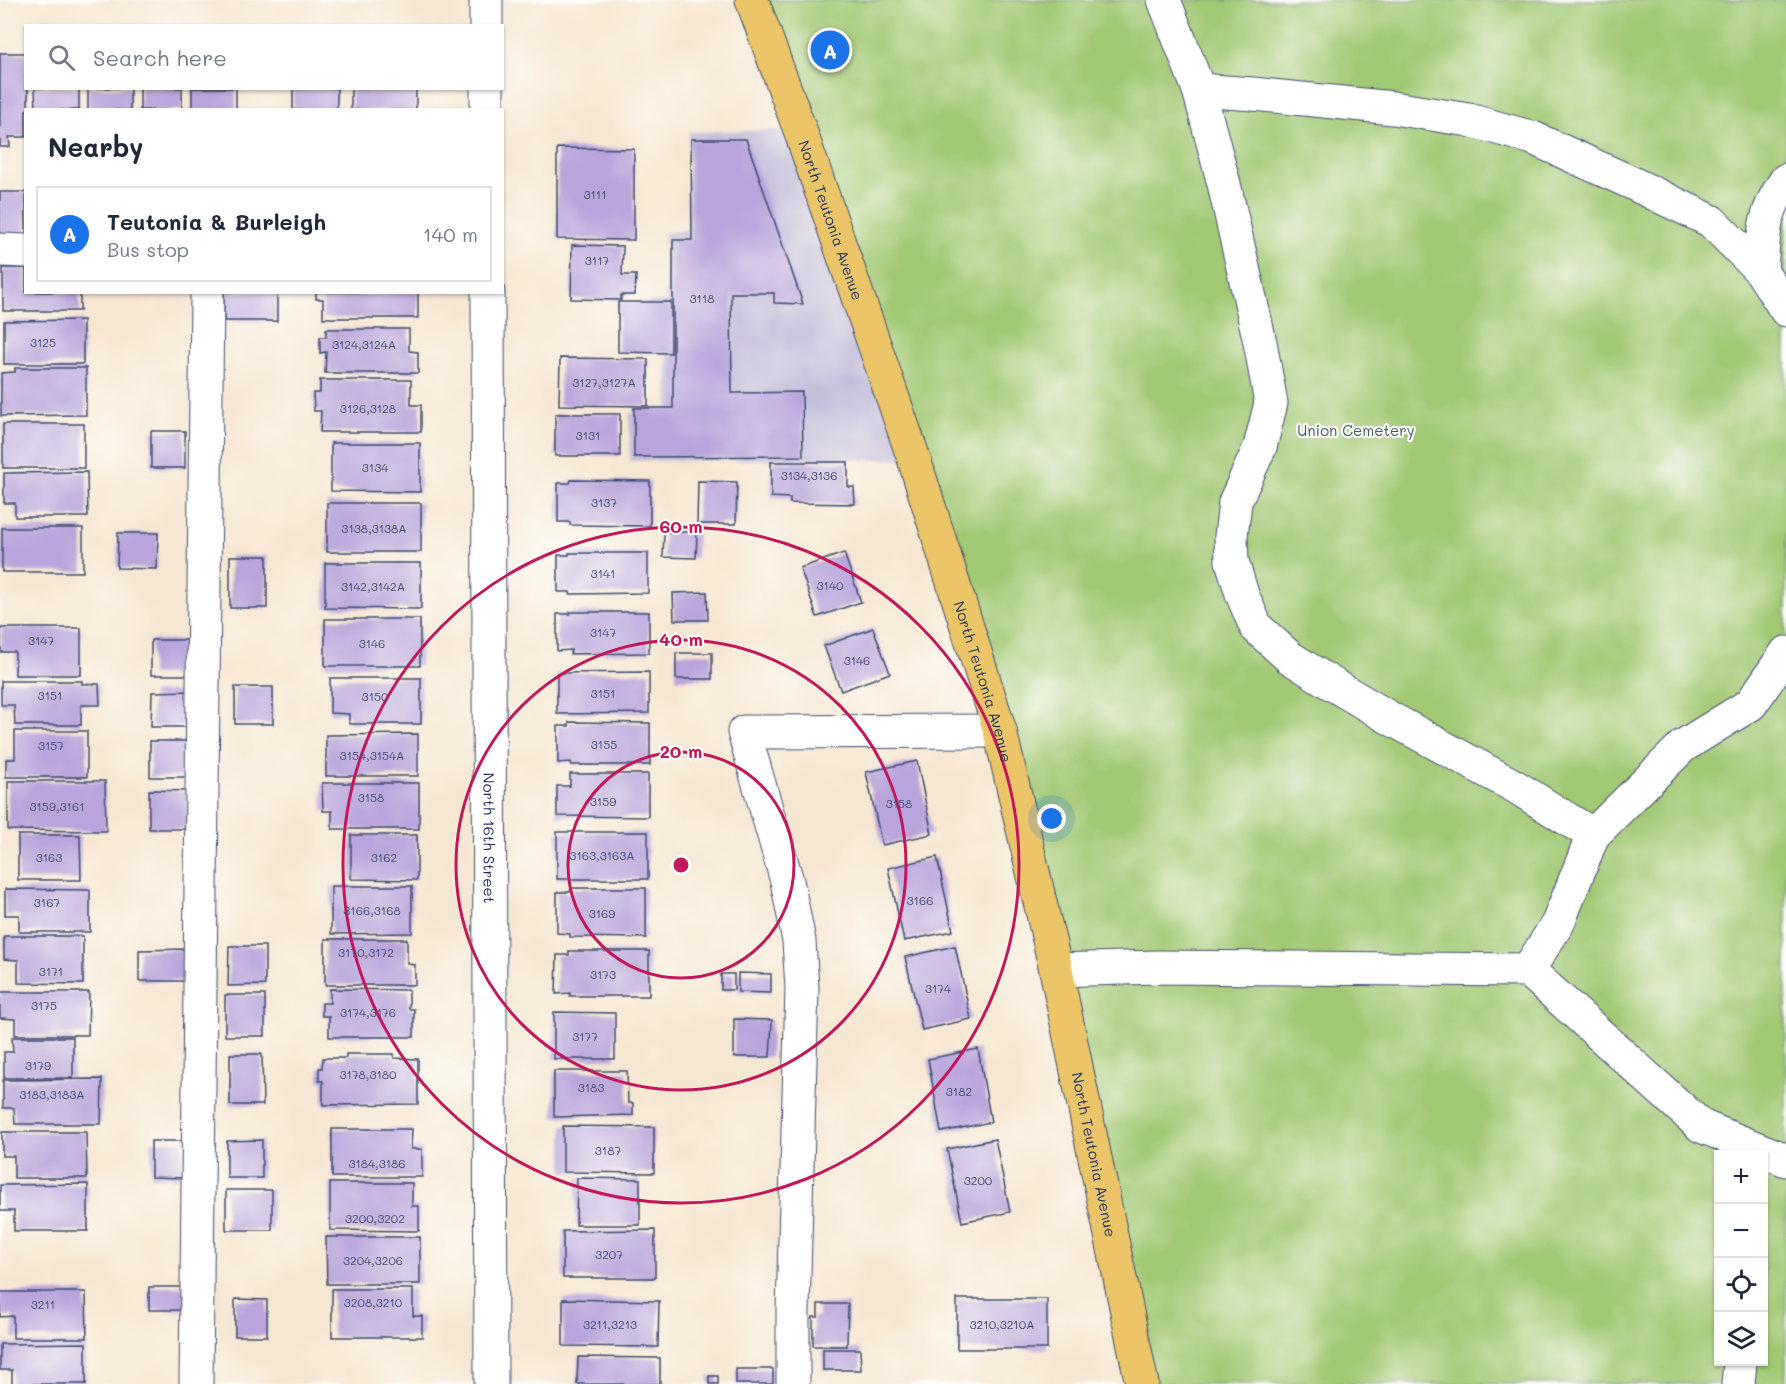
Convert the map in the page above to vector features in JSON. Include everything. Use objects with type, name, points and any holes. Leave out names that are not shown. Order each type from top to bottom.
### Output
[{"type":"main road","name":"North Teutonia Avenue","points":[[752,0],[804,141],[910,448],[1000,731],[1056,970],[1142,1384]]},
{"type":"street","points":[[486,0],[486,24]]},
{"type":"street","points":[[1164,0],[1199,90],[1224,184],[1260,342],[1271,403],[1260,447],[1235,502],[1231,536],[1232,561],[1242,594],[1256,627],[1289,657],[1324,679],[1516,787],[1593,835]]},
{"type":"street","points":[[487,90],[487,108]]},
{"type":"street","points":[[1199,90],[1393,108],[1469,120],[1533,138],[1711,221],[1761,270],[1786,310]]},
{"type":"street","points":[[1761,270],[1764,229],[1777,193],[1786,180]]},
{"type":"street","points":[[0,250],[24,251]]},
{"type":"street","points":[[196,1384],[207,294]]},
{"type":"street","name":"North 16th Street","points":[[488,294],[491,1384]]},
{"type":"street","points":[[1528,970],[1558,924],[1593,835],[1683,746],[1751,704],[1786,653]]},
{"type":"street","points":[[793,1384],[802,988],[799,940],[786,881],[744,732],[1000,731]]},
{"type":"street","points":[[1056,970],[1157,967],[1528,970],[1701,1126],[1747,1149],[1786,1160]]},
{"type":"street","points":[[1738,1384],[1740,1366]]},
{"type":"shaded area","points":[[800,130],[914,459],[630,461],[629,414],[668,413],[665,233],[687,230],[689,132]]},
{"type":"green space","name":"Union Cemetery","points":[[752,0],[1786,0],[1786,1384],[1142,1384],[1000,731]]},
{"type":"building","points":[[0,53],[24,53],[24,90],[28,90],[28,108],[24,108],[24,137],[9,137],[10,147],[0,147]]},
{"type":"building","points":[[35,90],[79,90],[79,108],[36,108]]},
{"type":"building","points":[[88,90],[130,90],[130,108],[88,108]]},
{"type":"building","points":[[140,90],[182,90],[182,108],[140,108]]},
{"type":"building","points":[[192,90],[236,90],[236,108],[192,108]]},
{"type":"building","points":[[293,90],[337,90],[337,108],[293,108]]},
{"type":"building","points":[[351,90],[416,90],[416,108],[351,108]]},
{"type":"building","points":[[691,139],[746,139],[803,304],[774,303],[774,293],[731,293],[732,393],[802,392],[803,456],[634,457],[634,408],[673,408],[673,240],[692,240]]},
{"type":"building","points":[[557,148],[634,149],[634,240],[557,239]]},
{"type":"building","points":[[0,192],[24,192],[24,238],[0,238]]},
{"type":"building","points":[[572,245],[623,246],[622,275],[636,275],[635,295],[621,295],[621,300],[571,299]]},
{"type":"building","points":[[3,268],[24,268],[24,294],[80,294],[80,311],[3,311]]},
{"type":"building","points":[[224,294],[277,294],[277,321],[224,321]]},
{"type":"building","points":[[316,294],[418,294],[418,318],[323,318],[323,299],[316,299]]},
{"type":"building","points":[[618,302],[671,302],[671,353],[618,352]]},
{"type":"building","points":[[83,320],[83,364],[4,364],[4,321]]},
{"type":"building","points":[[326,329],[409,329],[409,351],[418,352],[418,373],[325,373],[326,352],[320,353],[320,337],[326,337]]},
{"type":"building","points":[[560,358],[648,359],[648,406],[559,405]]},
{"type":"building","points":[[15,368],[86,368],[86,415],[1,416],[1,373],[15,372]]},
{"type":"building","points":[[320,380],[411,380],[411,405],[421,405],[421,432],[320,432],[321,411],[314,411],[313,393],[320,393]]},
{"type":"building","points":[[555,414],[620,414],[620,456],[555,456]]},
{"type":"building","points":[[3,424],[84,424],[84,468],[3,468]]},
{"type":"building","points":[[151,431],[185,431],[185,468],[151,468]]},
{"type":"building","points":[[331,443],[420,443],[420,492],[331,491]]},
{"type":"building","points":[[771,462],[848,462],[848,487],[854,487],[855,504],[790,503],[790,498],[771,497]]},
{"type":"building","points":[[87,472],[88,517],[15,517],[15,503],[4,503],[4,473]]},
{"type":"building","points":[[571,480],[650,481],[650,526],[570,525],[570,522],[558,522],[558,483],[570,483]]},
{"type":"building","points":[[698,481],[737,482],[736,524],[697,524]]},
{"type":"building","points":[[327,503],[421,503],[421,552],[327,552]]},
{"type":"building","points":[[2,528],[83,528],[83,572],[2,572]]},
{"type":"building","points":[[664,532],[697,532],[696,558],[663,557]]},
{"type":"building","points":[[118,533],[158,533],[157,569],[117,568]]},
{"type":"building","points":[[569,553],[648,553],[648,593],[570,594],[570,592],[558,592],[558,555],[569,555]]},
{"type":"building","points":[[844,553],[861,602],[817,617],[800,568]]},
{"type":"building","points":[[230,556],[267,556],[267,608],[230,608]]},
{"type":"building","points":[[325,563],[421,563],[421,609],[325,608]]},
{"type":"building","points":[[707,592],[708,620],[674,620],[673,593]]},
{"type":"building","points":[[570,612],[649,612],[649,653],[570,654],[571,650],[557,651],[557,614],[570,614]]},
{"type":"building","points":[[325,619],[420,619],[420,666],[325,666]]},
{"type":"building","points":[[1,628],[81,628],[81,675],[15,675],[15,652],[1,652]]},
{"type":"building","points":[[873,628],[890,673],[841,691],[824,646]]},
{"type":"building","points":[[151,640],[188,640],[188,675],[151,675]]},
{"type":"building","points":[[676,653],[712,653],[712,679],[676,679]]},
{"type":"building","points":[[649,672],[649,713],[557,714],[557,673]]},
{"type":"building","points":[[330,678],[421,678],[421,724],[349,724],[349,714],[330,713]]},
{"type":"building","points":[[1,681],[82,681],[82,684],[99,684],[100,705],[81,705],[81,725],[15,725],[14,705],[1,705]]},
{"type":"building","points":[[235,687],[273,687],[273,724],[235,724]]},
{"type":"building","points":[[190,691],[190,727],[151,727],[152,692]]},
{"type":"building","points":[[569,722],[650,723],[650,765],[558,763],[558,726],[569,726]]},
{"type":"building","points":[[15,731],[87,731],[87,777],[6,777],[6,759],[15,759]]},
{"type":"building","points":[[418,734],[418,776],[326,776],[326,735]]},
{"type":"building","points":[[150,741],[190,741],[190,777],[150,777]]},
{"type":"building","points":[[917,761],[932,834],[882,845],[866,772]]},
{"type":"building","points":[[570,774],[648,774],[648,817],[557,816],[557,786],[570,786]]},
{"type":"building","points":[[8,781],[105,781],[106,831],[8,830]]},
{"type":"building","points":[[322,783],[419,783],[419,829],[332,829],[332,811],[323,811]]},
{"type":"building","points":[[149,790],[188,791],[188,829],[149,829]]},
{"type":"building","points":[[557,832],[648,832],[648,879],[557,879]]},
{"type":"building","points":[[18,835],[80,835],[81,880],[18,880]]},
{"type":"building","points":[[351,835],[417,835],[417,880],[351,879]]},
{"type":"building","points":[[937,857],[953,931],[904,941],[888,868]]},
{"type":"building","points":[[331,886],[412,886],[412,933],[331,934]]},
{"type":"building","points":[[571,888],[646,888],[646,938],[570,937],[570,934],[557,933],[557,892],[570,892]]},
{"type":"building","points":[[5,889],[90,890],[90,932],[19,932],[19,915],[5,915]]},
{"type":"building","points":[[4,936],[83,936],[83,984],[18,983],[18,960],[4,959]]},
{"type":"building","points":[[325,939],[407,939],[407,964],[415,965],[415,985],[325,985]]},
{"type":"building","points":[[229,946],[265,946],[265,985],[228,986]]},
{"type":"building","points":[[955,946],[971,1019],[922,1030],[905,957]]},
{"type":"building","points":[[190,949],[191,981],[139,981],[139,950]]},
{"type":"building","points":[[569,951],[649,951],[649,996],[556,994],[557,955],[569,955]]},
{"type":"building","points":[[738,973],[771,974],[771,993],[738,992]]},
{"type":"building","points":[[721,974],[734,974],[734,990],[721,990]]},
{"type":"building","points":[[330,989],[409,990],[409,1009],[414,1009],[414,1037],[329,1037],[329,1016],[322,1016],[322,1003],[330,1003]]},
{"type":"building","points":[[0,992],[89,992],[88,1035],[15,1035],[15,1019],[0,1018]]},
{"type":"building","points":[[225,995],[265,995],[265,1036],[225,1036]]},
{"type":"building","points":[[554,1012],[615,1013],[615,1059],[554,1059]]},
{"type":"building","points":[[734,1019],[772,1020],[770,1057],[734,1057]]},
{"type":"building","points":[[12,1037],[73,1037],[73,1078],[4,1078],[4,1052],[13,1052]]},
{"type":"building","points":[[978,1049],[991,1122],[941,1132],[928,1059]]},
{"type":"building","points":[[230,1054],[262,1054],[263,1105],[230,1105]]},
{"type":"building","points":[[346,1054],[394,1054],[394,1058],[418,1059],[418,1104],[323,1105],[323,1081],[319,1081],[319,1068],[322,1068],[323,1058],[346,1058]]},
{"type":"building","points":[[554,1071],[627,1071],[628,1103],[633,1103],[633,1115],[554,1117]]},
{"type":"building","points":[[102,1079],[101,1124],[15,1124],[14,1108],[3,1108],[3,1080]]},
{"type":"building","points":[[563,1126],[654,1127],[654,1173],[563,1172]]},
{"type":"building","points":[[332,1129],[412,1129],[411,1149],[422,1149],[422,1177],[332,1177]]},
{"type":"building","points":[[2,1132],[86,1132],[87,1178],[14,1178],[14,1156],[2,1156]]},
{"type":"building","points":[[995,1139],[1010,1212],[962,1222],[947,1149]]},
{"type":"building","points":[[262,1140],[262,1178],[227,1178],[227,1141]]},
{"type":"building","points":[[151,1141],[183,1141],[183,1178],[151,1177]]},
{"type":"building","points":[[577,1178],[640,1179],[640,1225],[576,1225]]},
{"type":"building","points":[[330,1183],[412,1183],[412,1206],[419,1206],[419,1231],[330,1230]]},
{"type":"building","points":[[88,1184],[88,1231],[14,1231],[14,1211],[0,1211],[0,1185]]},
{"type":"building","points":[[226,1190],[272,1190],[272,1230],[226,1230]]},
{"type":"building","points":[[655,1230],[655,1278],[563,1278],[563,1231]]},
{"type":"building","points":[[326,1237],[420,1237],[420,1284],[327,1284]]},
{"type":"building","points":[[149,1287],[186,1287],[186,1310],[149,1310]]},
{"type":"building","points":[[332,1289],[413,1289],[413,1316],[422,1316],[422,1337],[332,1337]]},
{"type":"building","points":[[0,1292],[86,1292],[87,1338],[13,1338],[13,1316],[0,1317]]},
{"type":"building","points":[[235,1299],[267,1300],[267,1336],[235,1336]]},
{"type":"building","points":[[563,1299],[659,1301],[658,1347],[563,1346]]},
{"type":"building","points":[[957,1299],[1047,1299],[1047,1349],[957,1349]]},
{"type":"building","points":[[818,1304],[848,1304],[847,1346],[813,1346],[813,1317],[818,1317]]},
{"type":"building","points":[[86,1343],[86,1384],[12,1384],[12,1370],[0,1370],[0,1344]]},
{"type":"building","points":[[823,1349],[860,1349],[861,1370],[823,1370]]},
{"type":"building","points":[[578,1357],[660,1358],[660,1384],[577,1384]]},
{"type":"building","points":[[736,1369],[773,1369],[773,1384],[736,1384]]},
{"type":"building","points":[[709,1376],[718,1376],[718,1384],[709,1384]]},
{"type":"place","name":"Teutonia & Burleigh","points":[[830,50]]}]
